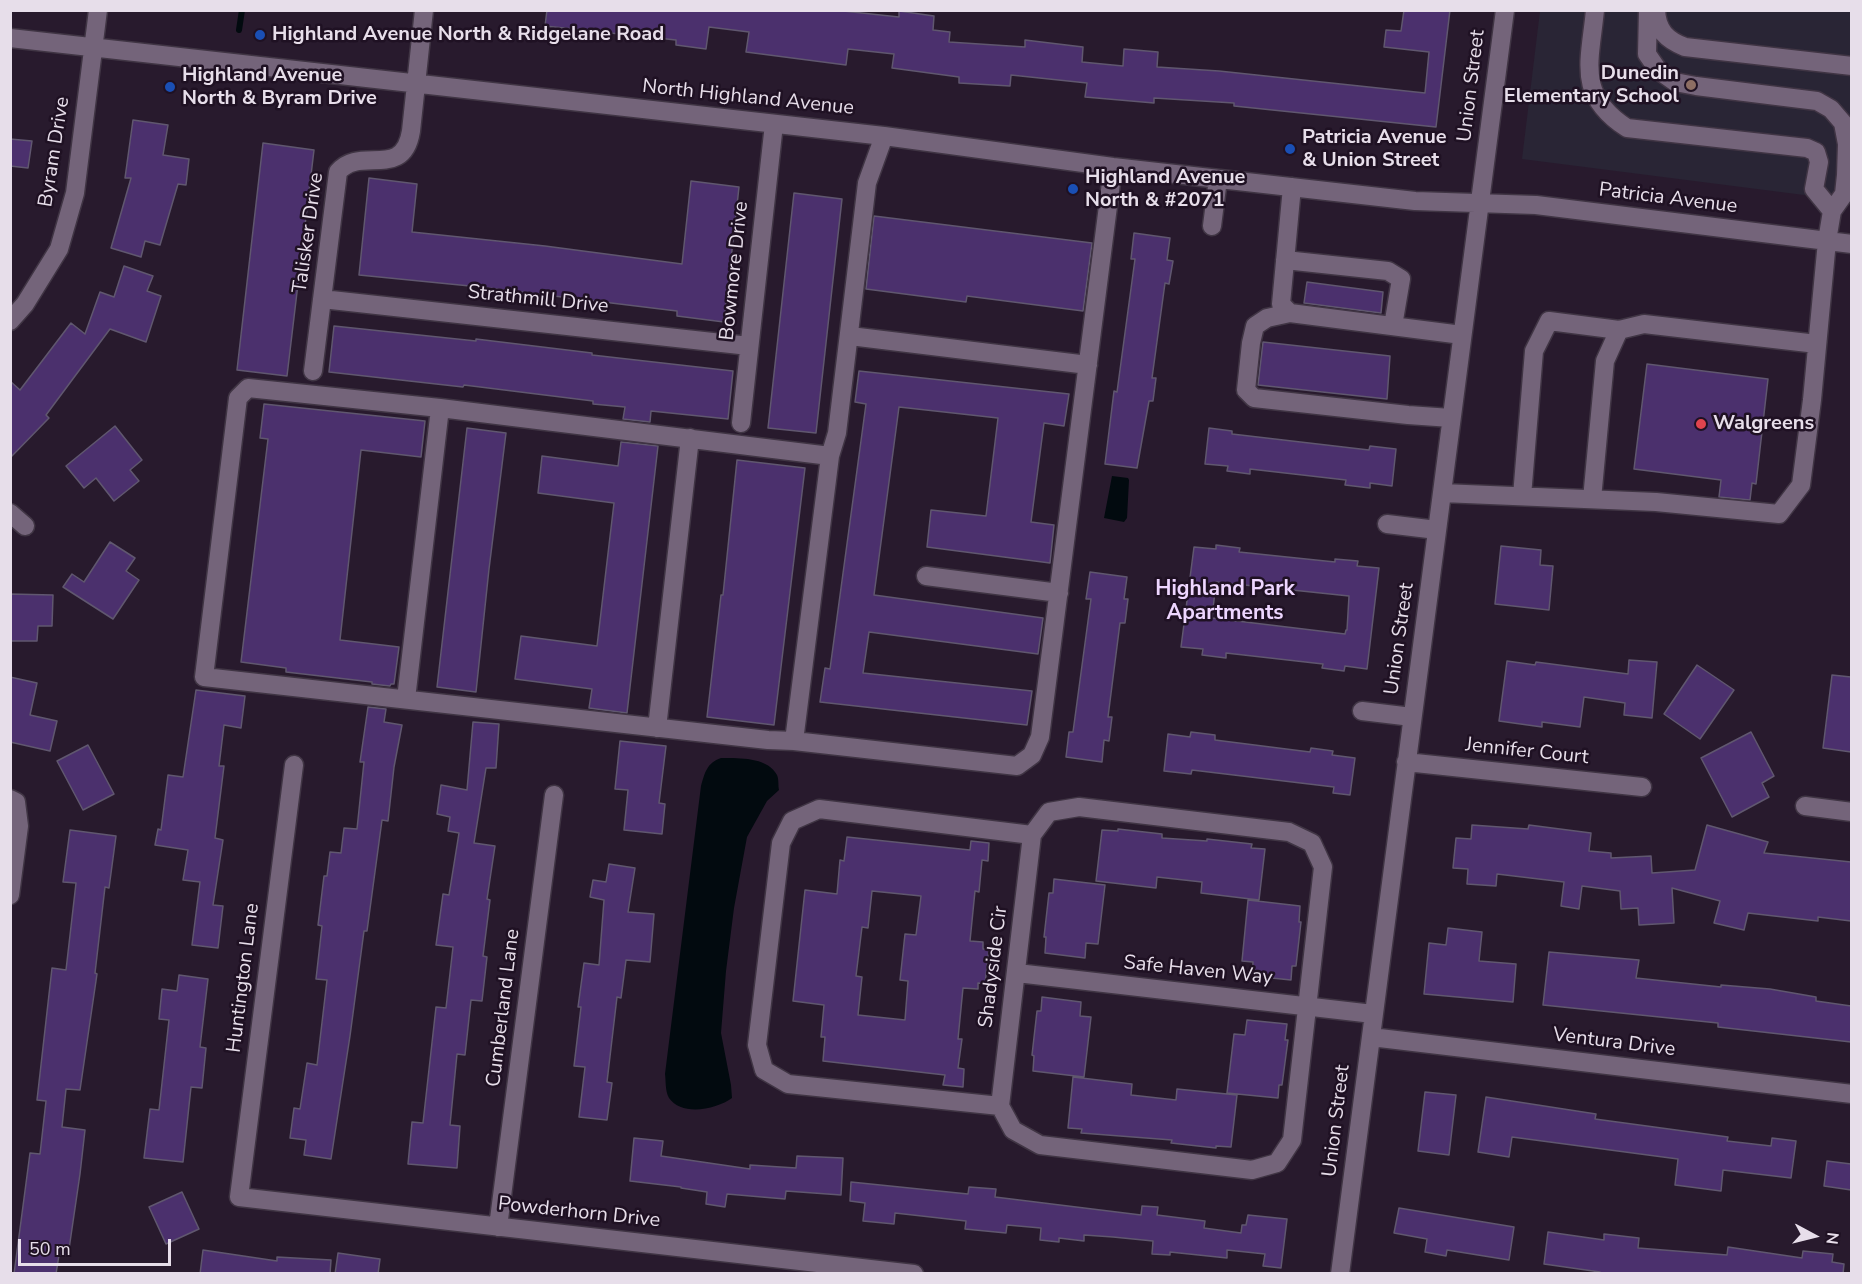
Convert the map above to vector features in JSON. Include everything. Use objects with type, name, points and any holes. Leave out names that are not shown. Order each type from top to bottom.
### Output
[{"type":"street","name":"Byram Drive","points":[[10,321],[25,304],[59,249],[75,193],[98,10]]},
{"type":"street","name":"Talisker Drive","points":[[313,371],[338,172],[345,163],[353,160],[393,159],[407,147],[411,131],[424,10]]},
{"type":"street","name":"Union Street","points":[[1340,1274],[1505,10]]},
{"type":"street","points":[[1595,10],[1589,70],[1592,88],[1599,105],[1611,117],[1627,128],[1807,148],[1816,154],[1819,162],[1814,189],[1832,211]]},
{"type":"street","points":[[1442,494],[1656,502],[1779,514],[1801,485],[1827,241],[1832,211],[1844,194],[1847,144],[1843,123],[1831,110],[1817,101],[1675,82],[1658,70],[1647,54],[1648,10]]},
{"type":"street","points":[[1656,10],[1661,30],[1670,41],[1685,47],[1851,66]]},
{"type":"street","name":"North Highland Avenue","points":[[10,38],[884,136],[1218,179],[1415,201],[1479,203]]},
{"type":"street","name":"Bowmore Drive","points":[[741,423],[774,124]]},
{"type":"street","points":[[794,741],[830,456],[837,433],[850,336],[867,183],[884,136]]},
{"type":"street","points":[[1816,154],[1847,144]]},
{"type":"street","points":[[830,456],[440,408],[248,388],[238,398],[204,677],[1017,766],[1032,754],[1040,737],[1113,167]]},
{"type":"street","points":[[1212,226],[1218,179]]},
{"type":"street","points":[[1290,313],[1281,304],[1292,187]]},
{"type":"street","name":"Patricia Avenue","points":[[1479,203],[1536,205],[1851,244]]},
{"type":"street","points":[[1285,261],[1388,271],[1401,279],[1394,326]]},
{"type":"street","name":"Strathmill Drive","points":[[322,299],[749,346]]},
{"type":"street","points":[[1451,417],[1408,415],[1254,398],[1246,390],[1251,343],[1255,326],[1267,318],[1290,313],[1462,335]]},
{"type":"street","points":[[1522,496],[1534,351],[1549,321],[1619,330],[1644,324],[1817,344]]},
{"type":"street","points":[[1592,499],[1605,361],[1619,330]]},
{"type":"street","points":[[850,336],[1088,365]]},
{"type":"street","points":[[406,699],[440,408]]},
{"type":"street","points":[[657,728],[690,438]]},
{"type":"street","points":[[10,513],[25,526]]},
{"type":"street","points":[[1387,524],[1437,530]]},
{"type":"street","points":[[926,576],[1059,593]]},
{"type":"street","points":[[1362,711],[1412,717]]},
{"type":"street","name":"Jennifer Court","points":[[1406,762],[1642,788]]},
{"type":"street","name":"Huntington Lane","points":[[239,1197],[294,765]]},
{"type":"street","name":"Cumberland Lane","points":[[498,1227],[554,795]]},
{"type":"street","points":[[10,799],[16,802],[19,826],[10,895]]},
{"type":"street","points":[[1805,806],[1851,812]]},
{"type":"street","points":[[1079,807],[1289,832],[1312,843],[1323,867],[1308,1006],[1292,1140],[1277,1163],[1252,1170],[1040,1145],[1014,1130],[1000,1106],[788,1084],[764,1070],[757,1045],[781,843],[792,821],[819,809],[1032,835],[1049,812],[1079,807]]},
{"type":"street","name":"Shadyside Cir","points":[[1000,1106],[1032,835]]},
{"type":"street","name":"Safe Haven Way","points":[[1017,973],[1373,1014]]},
{"type":"street","name":"Ventura Drive","points":[[1371,1037],[1851,1094]]},
{"type":"street","name":"Powderhorn Drive","points":[[239,1197],[914,1274]]},
{"type":"shaded area","name":"Dunedin Elementary School","points":[[1540,11],[1851,11],[1851,201],[1522,159]]},
{"type":"shaded area","points":[[1112,476],[1129,480],[1127,518],[1124,522],[1104,518]]},
{"type":"shaded area","points":[[721,758],[752,760],[767,765],[777,775],[779,790],[767,801],[747,837],[734,908],[721,1033],[732,1098],[709,1108],[691,1109],[682,1108],[669,1098],[665,1074],[701,786],[705,772],[710,765]]},
{"type":"building","points":[[547,10],[834,10],[899,17],[899,11],[934,16],[933,30],[950,32],[949,42],[1025,47],[1025,40],[1083,47],[1082,62],[1123,66],[1124,49],[1158,52],[1157,67],[1219,71],[1425,93],[1429,52],[1384,47],[1386,30],[1401,31],[1404,10],[1450,10],[1436,127],[1234,106],[1234,103],[1154,98],[1154,103],[1085,97],[1087,83],[1011,75],[1010,86],[959,83],[959,77],[892,68],[894,54],[848,49],[846,65],[746,52],[749,32],[709,27],[706,49],[676,45],[676,40],[545,26]]},
{"type":"building","points":[[133,120],[168,125],[163,155],[189,159],[186,185],[178,184],[160,245],[145,241],[141,257],[111,248],[131,178],[125,178]]},
{"type":"building","points":[[10,139],[32,141],[28,168],[10,166]]},
{"type":"building","points":[[263,143],[314,150],[287,376],[237,370]]},
{"type":"building","points":[[369,178],[417,184],[412,232],[682,264],[691,181],[739,187],[724,322],[677,316],[677,311],[359,275]]},
{"type":"building","points":[[794,193],[842,199],[816,433],[768,428]]},
{"type":"building","points":[[874,216],[1092,243],[1083,311],[967,296],[966,302],[866,289]]},
{"type":"building","points":[[1134,233],[1170,238],[1167,260],[1173,261],[1169,284],[1165,283],[1152,378],[1156,378],[1153,401],[1149,401],[1137,468],[1105,464],[1135,259],[1131,259]]},
{"type":"building","points":[[124,266],[153,276],[147,291],[161,296],[146,342],[110,329],[46,415],[49,418],[10,458],[10,381],[20,390],[71,323],[85,334],[100,292],[114,297]]},
{"type":"building","points":[[1307,282],[1383,292],[1381,313],[1304,303]]},
{"type":"building","points":[[334,326],[476,341],[476,339],[733,371],[728,419],[651,411],[650,422],[623,419],[625,407],[593,404],[593,401],[464,385],[463,387],[329,372]]},
{"type":"building","points":[[1263,342],[1390,356],[1387,399],[1258,385]]},
{"type":"building","name":"Walgreens","points":[[1647,364],[1768,379],[1756,484],[1752,483],[1750,500],[1719,497],[1721,480],[1634,469]]},
{"type":"building","points":[[859,371],[1069,394],[1064,426],[1044,423],[1031,522],[1054,525],[1050,563],[927,547],[931,510],[986,516],[998,418],[899,407],[874,595],[1043,618],[1038,654],[869,632],[863,673],[1032,691],[1027,725],[820,702],[825,668],[830,669],[866,404],[855,402]]},
{"type":"building","points":[[264,404],[425,421],[421,457],[361,450],[340,640],[399,647],[394,684],[390,686],[286,672],[286,668],[241,662],[268,439],[260,438]]},
{"type":"building","points":[[115,426],[142,460],[130,470],[139,481],[114,501],[96,478],[84,488],[66,466]]},
{"type":"building","points":[[467,428],[506,433],[476,692],[437,687]]},
{"type":"building","points":[[1209,428],[1232,431],[1232,434],[1369,450],[1370,446],[1396,449],[1392,486],[1370,483],[1370,488],[1345,485],[1346,480],[1250,469],[1250,474],[1227,471],[1228,466],[1205,464]]},
{"type":"building","points":[[621,442],[658,446],[627,713],[589,708],[592,689],[515,679],[521,636],[597,646],[614,503],[538,493],[542,456],[618,466]]},
{"type":"building","points":[[737,460],[805,468],[774,725],[707,717]]},
{"type":"building","points":[[110,542],[135,558],[126,571],[139,580],[113,619],[63,587],[72,574],[84,582]]},
{"type":"building","points":[[1216,545],[1240,548],[1239,552],[1335,562],[1335,559],[1358,561],[1357,566],[1379,568],[1367,669],[1345,666],[1344,671],[1322,668],[1323,664],[1226,653],[1226,658],[1202,655],[1203,649],[1181,647],[1194,547],[1216,549]],"holes":[[[1216,582],[1349,596],[1345,634],[1212,618]]]},
{"type":"building","points":[[1501,546],[1541,550],[1540,565],[1553,566],[1549,610],[1495,604]]},
{"type":"building","points":[[1090,572],[1127,577],[1124,599],[1128,599],[1125,623],[1120,623],[1108,717],[1112,717],[1109,741],[1104,740],[1102,762],[1066,757],[1069,732],[1073,732],[1091,599],[1086,599]]},
{"type":"building","points":[[10,594],[53,595],[52,626],[38,626],[37,641],[10,641]]},
{"type":"building","points":[[1629,660],[1657,662],[1652,718],[1624,715],[1625,703],[1584,697],[1580,727],[1542,722],[1542,727],[1499,721],[1507,661],[1535,665],[1536,662],[1628,674]]},
{"type":"building","points":[[1697,665],[1734,690],[1700,739],[1664,714]]},
{"type":"building","points":[[1832,675],[1851,677],[1851,752],[1823,748]]},
{"type":"building","points":[[10,677],[37,683],[30,715],[57,721],[50,751],[10,742]]},
{"type":"building","points":[[196,690],[245,696],[241,728],[224,725],[219,766],[224,766],[215,838],[223,840],[213,905],[223,906],[218,948],[192,945],[200,882],[183,880],[188,850],[155,845],[158,829],[161,830],[168,775],[183,777]]},
{"type":"building","points":[[368,707],[386,709],[384,722],[402,725],[394,767],[388,821],[382,820],[331,1159],[304,1155],[306,1140],[290,1138],[294,1108],[300,1109],[307,1063],[317,1065],[327,980],[316,979],[322,926],[318,925],[324,876],[327,876],[330,852],[341,853],[344,828],[357,829],[364,762],[360,762]]},
{"type":"building","points":[[473,722],[499,724],[496,768],[486,768],[474,843],[495,846],[487,899],[490,900],[483,956],[487,957],[482,1001],[471,1000],[465,1055],[457,1054],[450,1125],[460,1126],[457,1168],[408,1164],[412,1122],[423,1123],[436,1007],[446,1008],[453,947],[436,945],[443,894],[449,895],[459,833],[448,831],[450,817],[437,814],[441,785],[467,790]]},
{"type":"building","points":[[1191,732],[1215,735],[1215,740],[1310,752],[1311,748],[1333,751],[1332,755],[1355,758],[1350,795],[1333,793],[1334,787],[1192,770],[1191,774],[1164,771],[1168,734],[1190,737]]},
{"type":"building","points":[[1751,732],[1774,776],[1762,783],[1769,797],[1732,817],[1701,758]]},
{"type":"building","points":[[620,741],[666,746],[659,803],[665,804],[662,834],[624,830],[628,790],[615,789]]},
{"type":"building","points":[[88,745],[114,794],[83,810],[57,761]]},
{"type":"building","points":[[1472,825],[1528,829],[1529,825],[1591,833],[1589,851],[1611,853],[1611,858],[1651,856],[1652,873],[1695,870],[1707,825],[1768,842],[1764,853],[1851,862],[1851,921],[1818,917],[1818,921],[1748,913],[1744,930],[1714,923],[1720,901],[1672,888],[1674,923],[1639,925],[1638,908],[1621,909],[1620,891],[1582,886],[1579,909],[1561,906],[1564,882],[1497,874],[1496,886],[1467,884],[1468,869],[1453,868],[1456,838],[1471,839]]},
{"type":"building","points":[[1118,829],[1162,834],[1162,838],[1207,841],[1207,839],[1252,844],[1251,848],[1265,849],[1259,900],[1201,893],[1202,882],[1157,877],[1156,888],[1096,881],[1102,830],[1118,831]]},
{"type":"building","points":[[70,830],[116,836],[109,888],[105,887],[95,973],[97,974],[80,1090],[66,1089],[62,1127],[85,1130],[80,1174],[68,1256],[59,1255],[56,1274],[14,1274],[30,1153],[40,1154],[46,1101],[37,1100],[52,968],[66,970],[76,883],[63,882]]},
{"type":"building","points":[[847,837],[970,850],[971,841],[989,843],[988,861],[982,860],[979,892],[975,891],[970,941],[983,942],[983,949],[989,949],[985,984],[978,983],[978,989],[963,988],[958,1039],[962,1039],[958,1068],[964,1069],[963,1087],[943,1085],[945,1075],[823,1061],[825,1037],[821,1037],[824,1005],[793,1001],[805,890],[837,894],[840,860],[844,861]],"holes":[[[872,891],[921,896],[916,935],[905,934],[900,980],[908,981],[905,1020],[858,1015],[862,977],[856,976],[862,927],[868,928]]]},
{"type":"building","points":[[609,864],[635,868],[628,912],[654,914],[650,962],[626,960],[621,998],[617,997],[607,1082],[612,1083],[607,1120],[579,1117],[585,1067],[574,1066],[584,963],[599,965],[604,900],[590,897],[593,880],[606,882]]},
{"type":"building","points":[[1054,879],[1105,885],[1098,944],[1086,943],[1085,958],[1045,953],[1046,937],[1044,937],[1049,893],[1053,893]]},
{"type":"building","points":[[1248,900],[1300,906],[1299,922],[1301,922],[1296,966],[1292,966],[1291,980],[1252,976],[1253,962],[1242,961]]},
{"type":"building","points":[[1448,928],[1482,932],[1479,961],[1516,964],[1513,1002],[1424,994],[1429,943],[1446,945]]},
{"type":"building","points":[[1549,952],[1639,960],[1636,978],[1721,987],[1721,985],[1770,989],[1816,997],[1816,1001],[1851,1006],[1851,1042],[1718,1027],[1718,1023],[1543,1005]]},
{"type":"building","points":[[179,975],[208,979],[200,1047],[206,1048],[202,1088],[191,1087],[183,1162],[144,1158],[150,1109],[159,1110],[169,1020],[159,1019],[162,989],[177,991]]},
{"type":"building","points":[[1042,997],[1081,1002],[1080,1016],[1091,1017],[1084,1077],[1033,1071],[1034,1056],[1032,1055],[1037,1011],[1041,1011]]},
{"type":"building","points":[[1247,1020],[1287,1024],[1285,1040],[1288,1040],[1278,1098],[1227,1093],[1234,1034],[1245,1035]]},
{"type":"building","points":[[1073,1077],[1132,1084],[1131,1095],[1176,1100],[1177,1089],[1237,1095],[1231,1147],[1216,1146],[1216,1148],[1171,1143],[1172,1140],[1081,1133],[1082,1129],[1068,1128]]},
{"type":"building","points":[[1425,1092],[1456,1095],[1449,1155],[1418,1151]]},
{"type":"building","points":[[1486,1097],[1596,1114],[1595,1119],[1728,1137],[1727,1141],[1771,1146],[1772,1138],[1796,1141],[1791,1178],[1723,1170],[1721,1191],[1675,1185],[1678,1159],[1512,1137],[1509,1157],[1478,1152]]},
{"type":"building","points":[[634,1138],[663,1141],[661,1156],[750,1169],[750,1165],[796,1168],[797,1156],[843,1158],[841,1195],[786,1191],[785,1199],[727,1194],[725,1207],[706,1204],[707,1192],[630,1181]]},
{"type":"building","points":[[1827,1161],[1851,1164],[1851,1190],[1824,1186]]},
{"type":"building","points":[[851,1182],[968,1194],[969,1187],[996,1189],[995,1197],[1141,1215],[1142,1206],[1158,1207],[1157,1215],[1205,1221],[1204,1228],[1241,1233],[1242,1225],[1246,1225],[1248,1215],[1287,1219],[1281,1268],[1263,1266],[1265,1254],[1227,1250],[1227,1258],[1170,1252],[1170,1255],[1152,1254],[1153,1241],[1084,1235],[1084,1241],[1059,1238],[1059,1242],[1040,1240],[1041,1228],[1007,1225],[1006,1233],[965,1229],[966,1221],[895,1213],[894,1224],[863,1221],[865,1203],[850,1201]]},
{"type":"building","points":[[182,1192],[199,1229],[166,1244],[149,1207]]},
{"type":"building","points":[[1399,1208],[1514,1227],[1509,1260],[1447,1250],[1446,1256],[1425,1252],[1427,1239],[1394,1233]]},
{"type":"building","points":[[1548,1232],[1604,1240],[1604,1234],[1639,1238],[1638,1248],[1727,1255],[1728,1247],[1802,1258],[1803,1251],[1833,1254],[1832,1262],[1844,1264],[1843,1274],[1600,1274],[1600,1272],[1544,1264]]},
{"type":"building","points":[[203,1250],[277,1261],[277,1257],[331,1260],[330,1274],[200,1274]]},
{"type":"building","points":[[338,1253],[380,1259],[378,1274],[335,1274]]},
{"type":"waterway","points":[[239,30],[242,10]]},
{"type":"place","name":"Highland Avenue North & Ridgelane Road","points":[[260,35]]},
{"type":"place","name":"Dunedin Elementary School","points":[[1691,85]]},
{"type":"place","name":"Highland Avenue North & Byram Drive","points":[[170,87]]},
{"type":"place","name":"Patricia Avenue & Union Street","points":[[1290,149]]},
{"type":"place","name":"Highland Avenue North & #2071","points":[[1073,189]]},
{"type":"place","name":"Walgreens","points":[[1701,424]]},
{"type":"district","name":"Highland Park Apartments","points":[[1225,602]]}]
